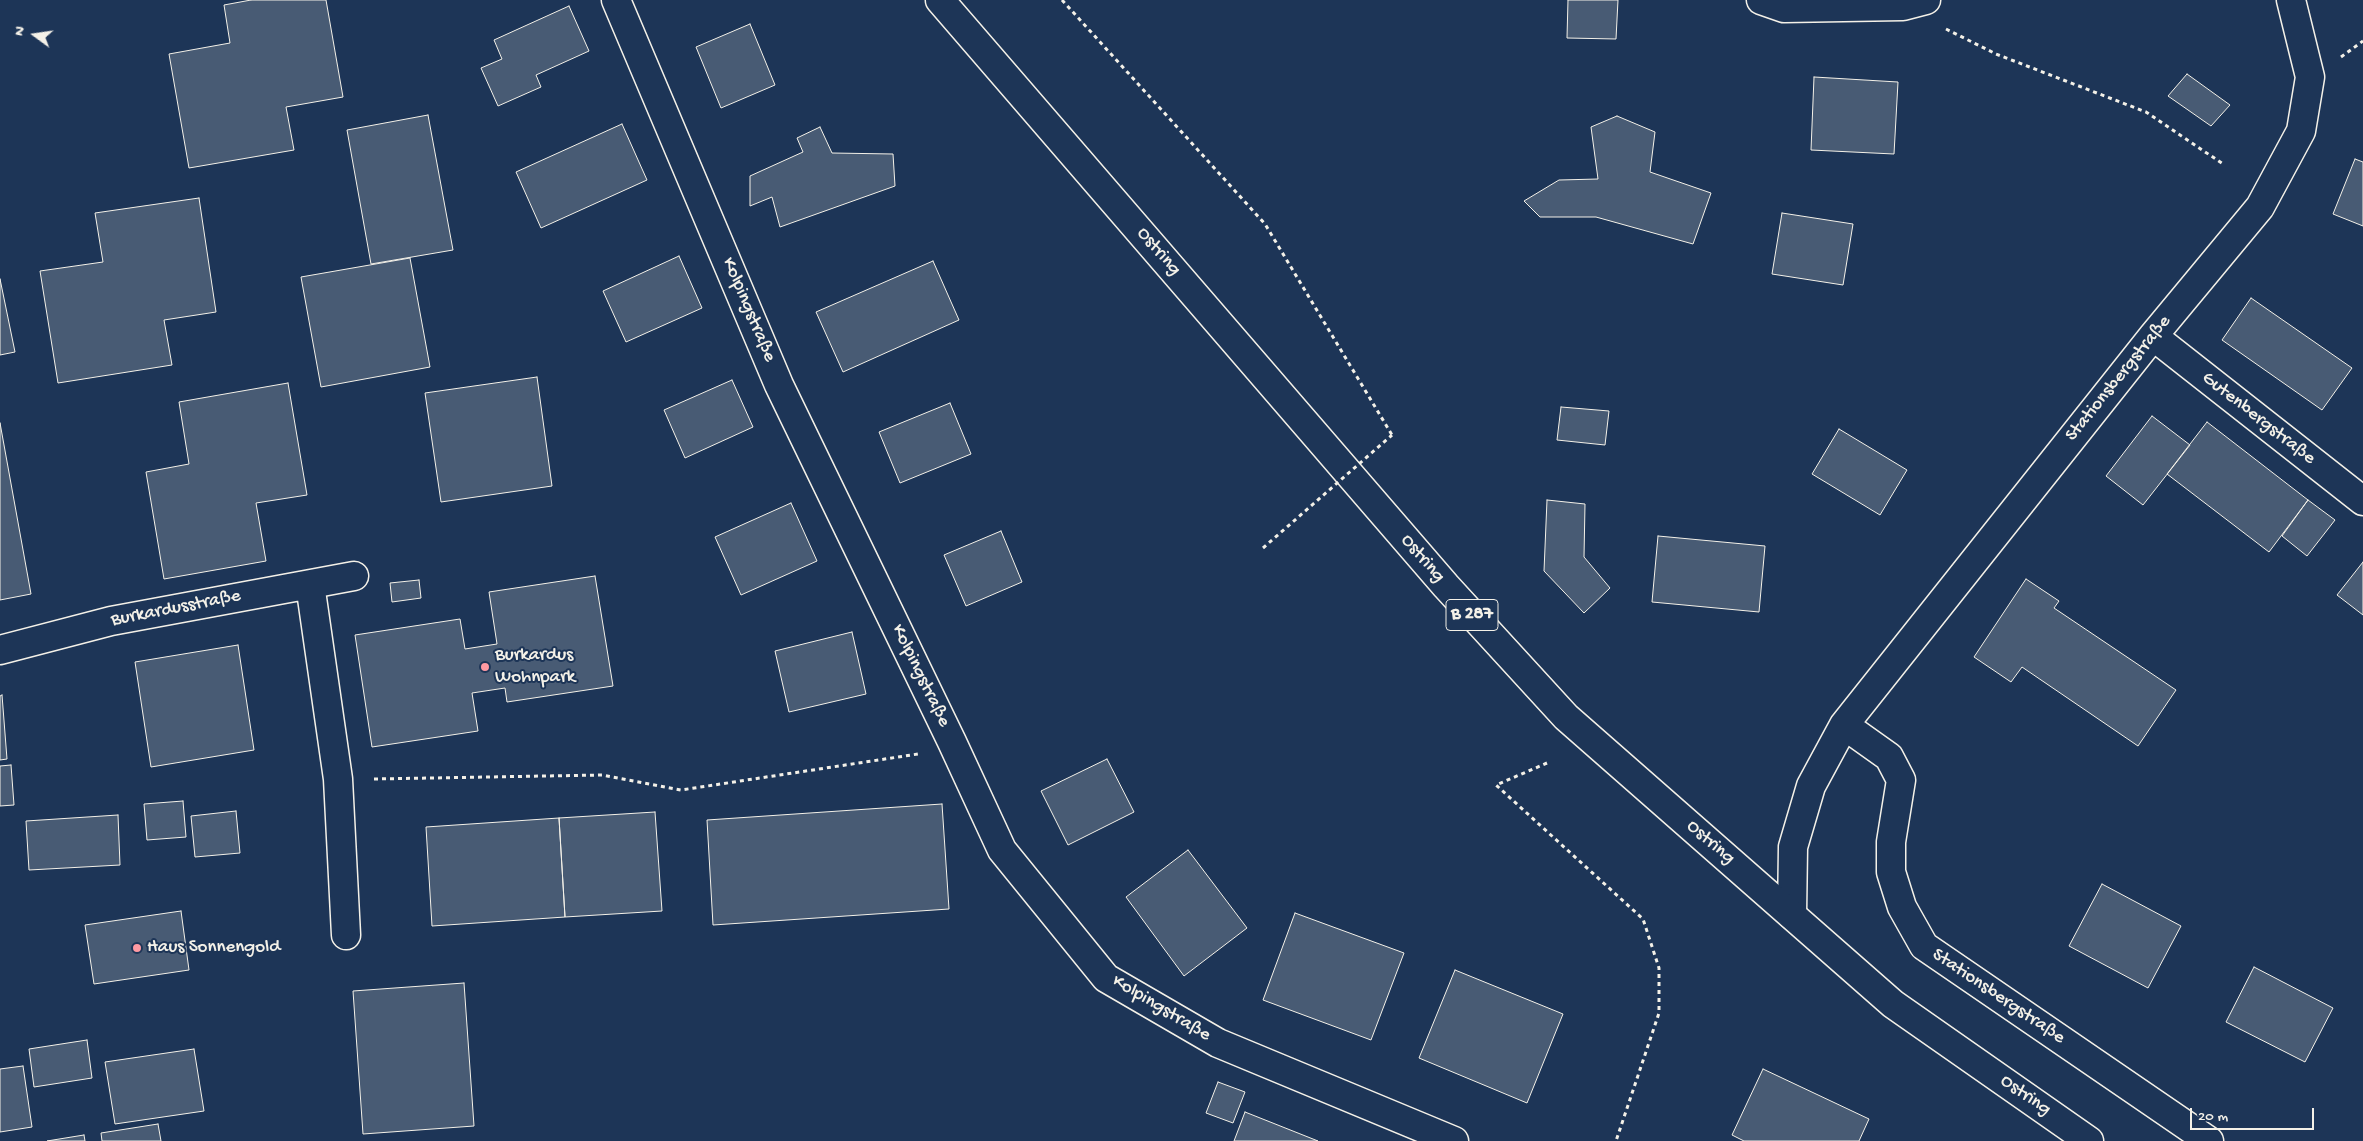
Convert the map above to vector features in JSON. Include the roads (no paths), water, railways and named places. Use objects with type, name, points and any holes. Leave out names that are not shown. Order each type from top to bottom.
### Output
[{"type":"street","name":"Kolpingstraße","points":[[616,0],[780,385],[1002,850],[1106,978],[1218,1044],[1454,1141]]},
{"type":"street","name":"Ostring","points":[[940,0],[1446,586],[1566,717],[1893,1004],[2089,1141]]},
{"type":"street","points":[[1761,0],[1784,8],[1915,3]]},
{"type":"street","name":"Stationsbergstraße","points":[[1792,915],[1793,847],[1811,786],[1844,725],[2153,336],[2260,207],[2301,131],[2310,76],[2291,0]]},
{"type":"street","name":"Gutenbergstraße","points":[[2153,336],[2363,501]]},
{"type":"street","name":"Burkardusstraße","points":[[0,650],[111,621],[354,576]]},
{"type":"street","points":[[310,584],[338,779],[346,935]]},
{"type":"street","name":"Stationsbergstraße","points":[[1844,725],[1889,757],[1901,780],[1891,842],[1891,872],[1902,907],[1924,946],[2208,1141]]},
{"type":"place","name":"Burkardus Wohnpark","points":[[485,667]]},
{"type":"place","name":"Haus Sonnengold","points":[[137,948]]}]
